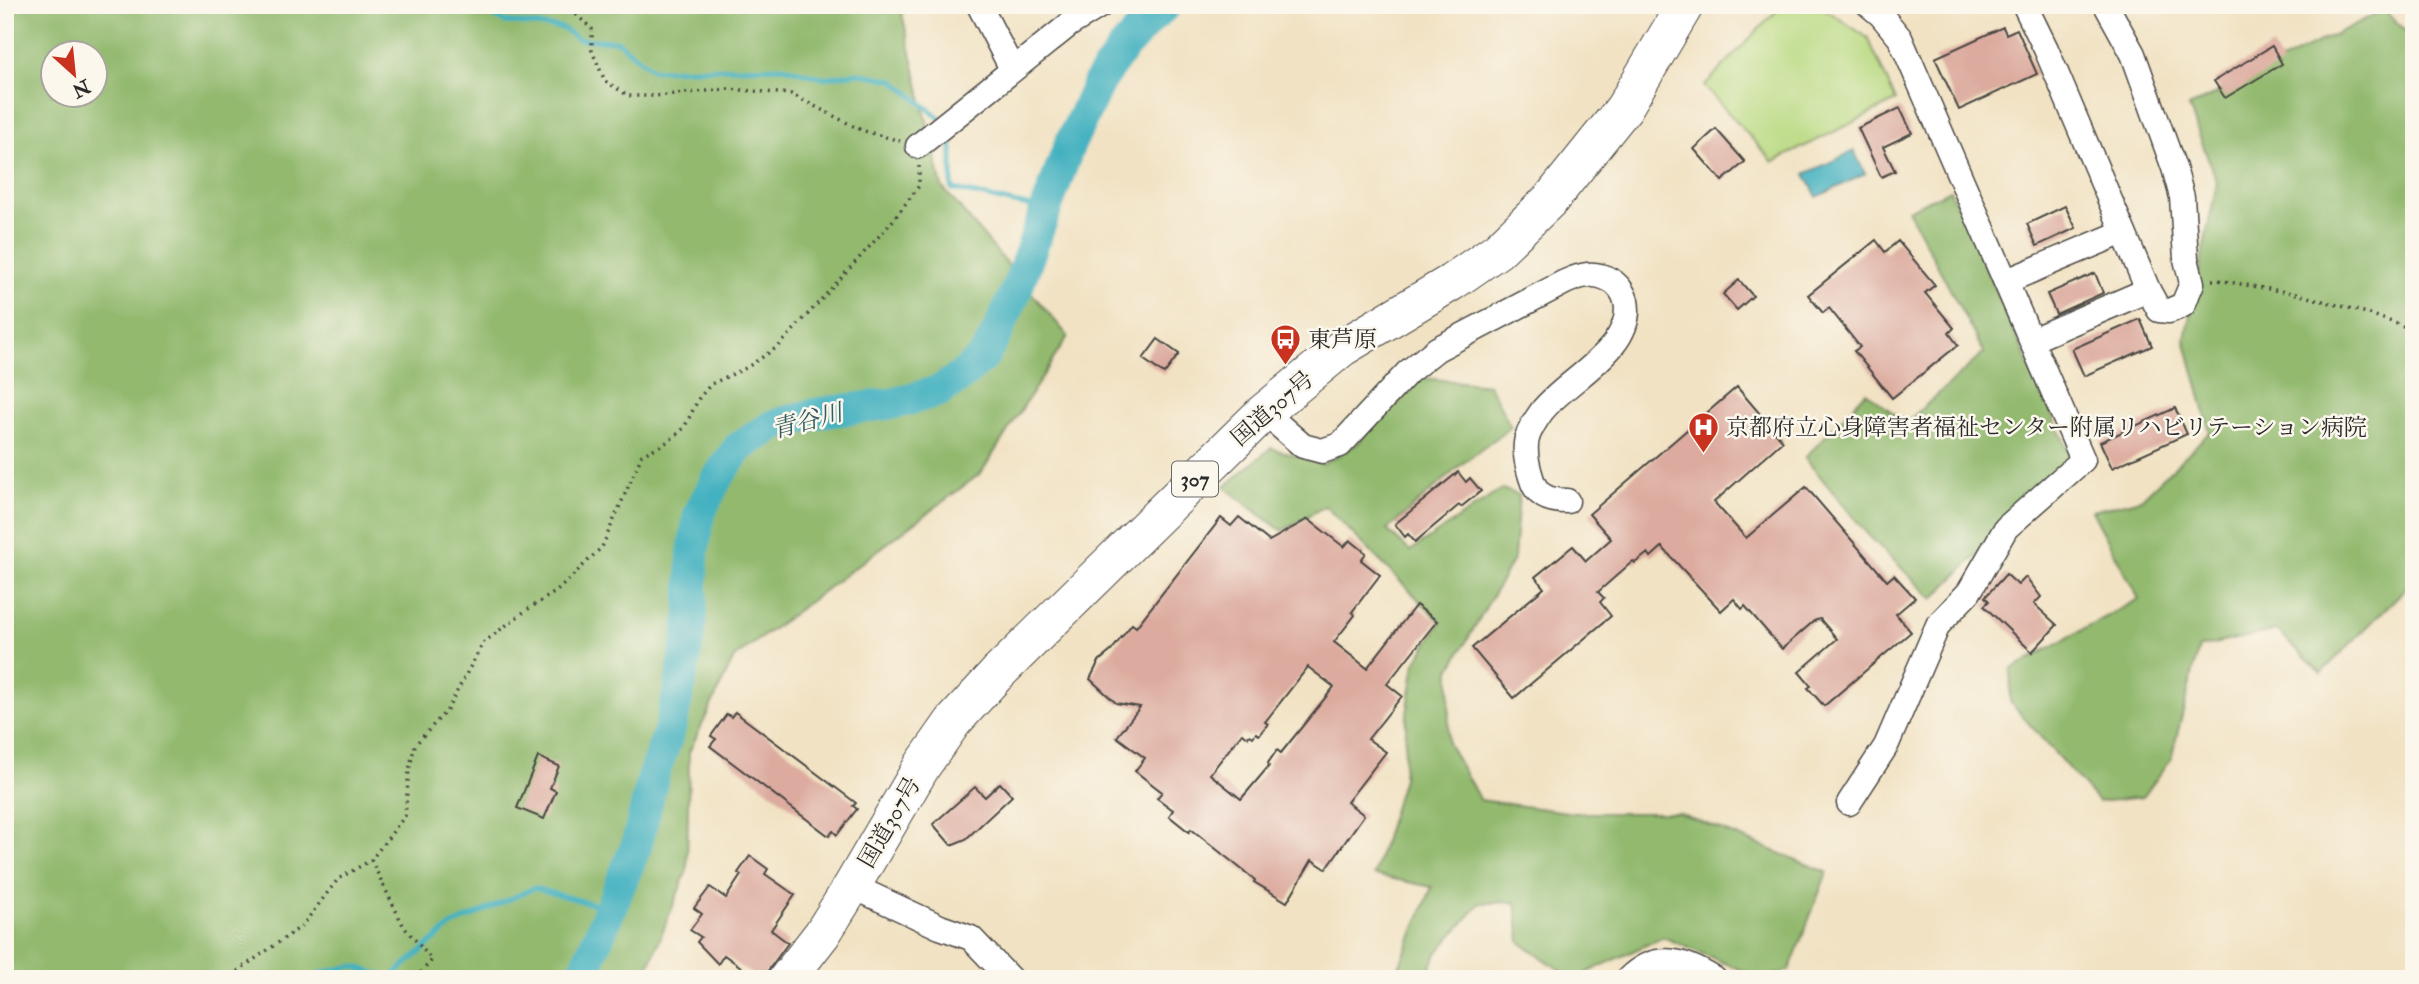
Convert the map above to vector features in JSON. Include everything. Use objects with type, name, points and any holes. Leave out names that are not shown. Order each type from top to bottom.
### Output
[{"type":"highway","name":"国道307号","points":[[787,979],[822,934],[852,887],[922,766],[953,722],[997,674],[1264,412],[1342,348],[1452,282],[1498,250],[1551,199],[1624,108],[1685,5]]},
{"type":"street","points":[[979,5],[1012,69]]},
{"type":"street","points":[[918,146],[1070,24],[1101,5]]},
{"type":"street","points":[[1849,803],[1886,746],[1938,625],[1969,592],[2006,528],[2083,460],[1900,38],[1870,5]]},
{"type":"street","points":[[2031,5],[2026,8],[2148,289],[2158,310],[2169,311],[2183,305],[2192,283],[2186,259],[2182,197],[2133,54],[2106,5]]},
{"type":"street","points":[[2007,281],[2123,232]]},
{"type":"street","points":[[1264,412],[1303,446],[1322,451],[1340,445],[1408,372],[1437,349],[1582,274],[1600,275],[1614,282],[1625,296],[1628,311],[1621,336],[1542,411],[1527,437],[1526,461],[1540,495],[1552,501],[1567,501]]},
{"type":"street","points":[[2032,340],[2148,289]]},
{"type":"street","points":[[852,887],[940,927],[971,938],[1010,979]]},
{"type":"street","points":[[1628,979],[1646,965],[1667,960],[1685,963],[1714,979]]},
{"type":"path","points":[[226,979],[302,926],[338,879],[371,860],[404,816],[409,769],[415,745],[447,710],[482,643],[525,611],[557,592],[602,547],[642,454],[669,441],[684,428],[699,398],[711,384],[746,368],[779,346],[891,223],[919,186],[918,146],[861,130],[791,94],[729,89],[629,96],[605,81],[592,51],[592,29],[572,10],[550,5]]},
{"type":"path","points":[[2192,283],[2218,280],[2297,294],[2367,313],[2414,330]]},
{"type":"path","points":[[371,860],[404,927],[432,960],[415,979]]},
{"type":"green space","points":[[5,5],[900,5],[942,187],[1068,336],[981,473],[734,658],[689,752],[687,870],[644,979],[5,979]]},
{"type":"green space","points":[[1782,5],[1819,5],[1868,38],[1896,101],[1773,162],[1704,86]]},
{"type":"green space","points":[[2384,10],[2414,39],[2414,580],[2321,673],[2277,630],[2199,647],[2171,759],[2143,797],[2098,802],[2010,702],[2011,669],[2139,599],[2092,511],[2141,499],[2210,432],[2185,339],[2217,183],[2189,107]]},
{"type":"green space","points":[[1950,190],[2072,459],[1933,599],[1869,536],[1805,458],[1866,392],[1906,423],[1984,353],[1908,210]]},
{"type":"green space","points":[[1423,378],[1489,385],[1511,427],[1462,464],[1387,530],[1410,551],[1502,489],[1519,495],[1514,558],[1450,670],[1448,743],[1480,800],[1574,813],[1679,813],[1827,872],[1789,971],[1760,978],[1663,937],[1573,979],[1520,942],[1516,902],[1480,903],[1436,954],[1426,979],[1394,979],[1432,887],[1374,875],[1403,778],[1407,714],[1415,663],[1441,622],[1325,506],[1282,531],[1224,487],[1271,448],[1322,464],[1356,445]]},
{"type":"water","points":[[1854,151],[1865,174],[1817,197],[1805,174]]},
{"type":"building","points":[[2003,27],[2006,34],[2017,29],[2037,74],[1959,110],[1935,58]]},
{"type":"building","points":[[2272,46],[2282,64],[2225,98],[2214,81]]},
{"type":"building","points":[[1900,108],[1912,133],[1883,147],[1895,171],[1881,177],[1858,128]]},
{"type":"building","points":[[1716,129],[1745,162],[1722,181],[1694,149]]},
{"type":"building","points":[[2065,206],[2076,228],[2037,246],[2027,224]]},
{"type":"building","points":[[1876,240],[1885,252],[1898,241],[1935,285],[1925,293],[1954,328],[1949,333],[1958,345],[1892,398],[1854,351],[1860,347],[1829,308],[1823,313],[1808,295]]},
{"type":"building","points":[[2095,273],[2103,293],[2056,314],[2047,294]]},
{"type":"building","points":[[1739,280],[1753,296],[1737,310],[1723,294]]},
{"type":"building","points":[[2140,319],[2152,346],[2084,376],[2072,349]]},
{"type":"building","points":[[1158,339],[1179,354],[1164,374],[1143,359]]},
{"type":"building","points":[[1737,387],[1783,441],[1714,502],[1746,538],[1806,487],[1887,581],[1894,575],[1915,598],[1896,614],[1911,632],[1824,706],[1808,688],[1811,686],[1799,672],[1837,639],[1820,619],[1814,621],[1782,649],[1745,606],[1742,609],[1734,599],[1721,611],[1662,547],[1651,557],[1648,553],[1635,563],[1633,561],[1598,592],[1604,598],[1600,602],[1611,616],[1514,698],[1472,648],[1544,588],[1535,577],[1573,546],[1586,561],[1611,539],[1589,514]]},
{"type":"building","points":[[2175,408],[2187,434],[2112,468],[2100,442]]},
{"type":"building","points":[[1458,472],[1466,482],[1470,478],[1481,491],[1461,507],[1459,505],[1415,542],[1408,534],[1405,537],[1395,524]]},
{"type":"building","points":[[1239,517],[1269,541],[1308,519],[1344,547],[1350,540],[1366,553],[1361,560],[1380,575],[1352,612],[1355,615],[1334,642],[1367,668],[1416,605],[1437,621],[1387,684],[1402,696],[1368,739],[1386,752],[1347,802],[1364,815],[1326,869],[1312,860],[1287,902],[1254,882],[1255,880],[1191,829],[1189,832],[1169,816],[1173,810],[1157,798],[1162,792],[1135,771],[1145,758],[1117,737],[1140,707],[1116,703],[1090,679],[1099,661],[1111,651],[1132,624],[1136,627],[1221,518],[1231,526]],"holes":[[[1308,667],[1334,687],[1281,753],[1277,750],[1268,763],[1269,766],[1241,799],[1210,774],[1242,733],[1248,737],[1253,737],[1256,733],[1259,735],[1268,724],[1265,722]]]},
{"type":"building","points":[[2006,574],[2018,585],[2026,577],[2041,597],[2034,604],[2057,625],[2032,652],[1984,606],[1989,601],[1985,597]]},
{"type":"building","points":[[735,712],[856,803],[853,806],[857,809],[837,835],[833,831],[829,836],[710,746],[716,739],[711,736],[727,714],[731,717]]},
{"type":"building","points":[[538,757],[559,766],[550,788],[556,791],[544,819],[517,808]]},
{"type":"building","points":[[1000,783],[1012,796],[966,839],[951,845],[933,824],[975,787],[985,797]]},
{"type":"building","points":[[750,856],[768,869],[765,874],[795,895],[771,930],[788,943],[762,979],[758,979],[724,955],[718,964],[697,942],[701,937],[690,930],[702,914],[694,908],[710,887],[726,898]]},
{"type":"waterway","points":[[471,5],[505,22],[562,28],[578,39],[617,41],[653,70],[784,67],[823,78],[857,73],[893,80],[941,119]]},
{"type":"waterway","name":"青谷川","points":[[581,979],[637,844],[654,773],[670,729],[691,619],[693,553],[699,514],[716,480],[738,448],[774,425],[819,413],[896,403],[939,391],[984,356],[1016,291],[1069,146],[1100,80],[1125,46],[1166,5]]},
{"type":"waterway","points":[[952,131],[952,189],[1045,210]]},
{"type":"waterway","points":[[316,979],[320,973],[353,966],[390,978],[451,926],[534,888],[611,909]]},
{"type":"place","name":"東芦原","points":[[1285,366]]},
{"type":"place","name":"京都府立心身障害者福祉センター附属リハビリテーション病院","points":[[1703,454]]}]
